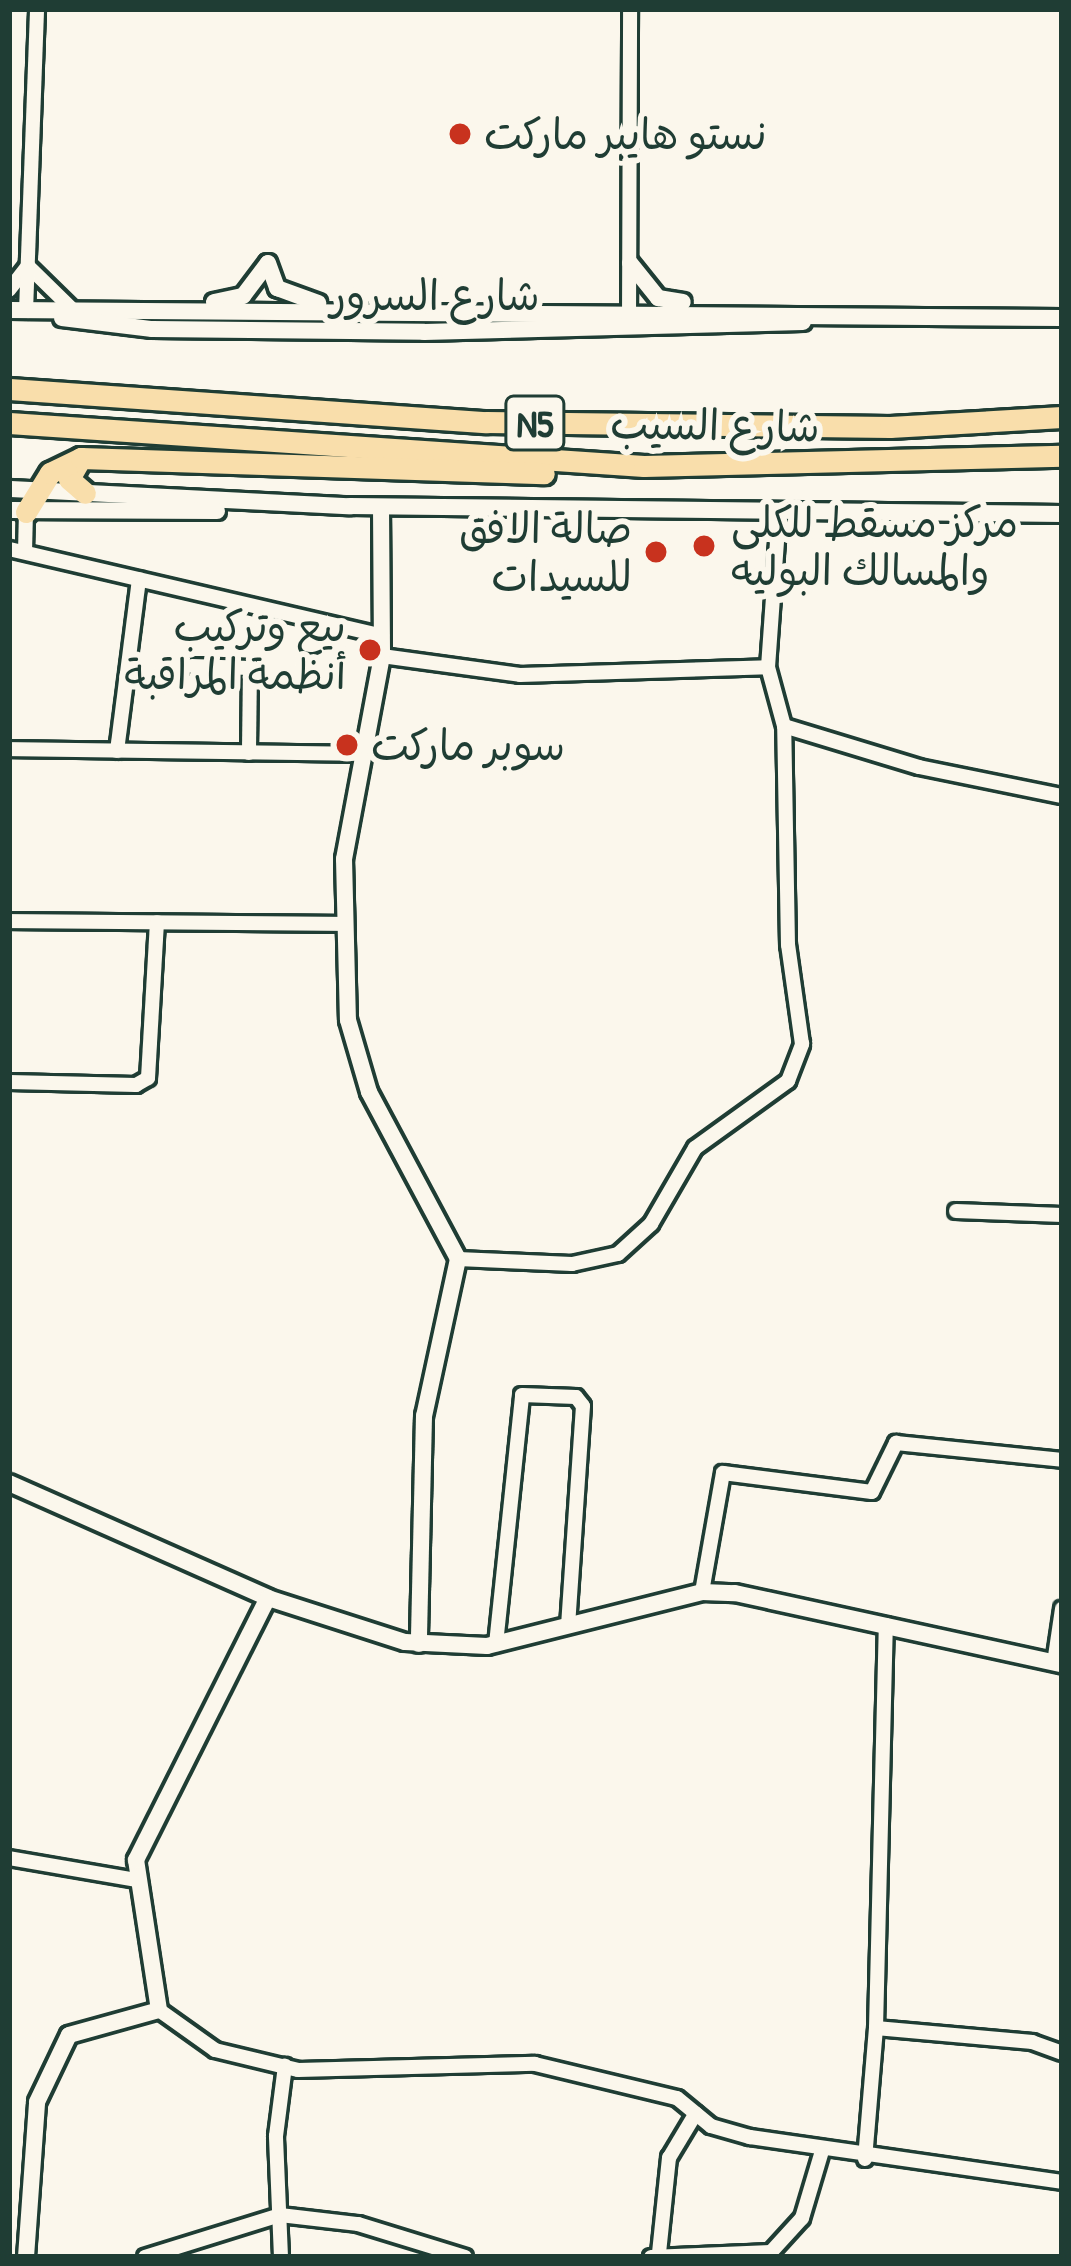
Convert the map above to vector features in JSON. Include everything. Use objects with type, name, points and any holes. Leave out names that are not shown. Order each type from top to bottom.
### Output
[{"type":"highway","name":"شارع السيب","points":[[9,389],[486,422],[890,427],[1062,417]]},
{"type":"highway","name":"شارع السيب","points":[[9,423],[644,466],[902,466],[1062,456]]},
{"type":"highway","points":[[81,458],[69,479],[85,494]]},
{"type":"highway","points":[[19,500],[81,458],[593,474],[644,466]]},
{"type":"highway","points":[[902,466],[1062,467]]},
{"type":"street","points":[[17,310],[28,266],[37,9]]},
{"type":"street","points":[[629,331],[630,9]]},
{"type":"street","points":[[184,310],[243,296],[268,263],[278,288],[312,303],[493,302],[513,311]]},
{"type":"street","points":[[630,263],[658,298],[748,311]]},
{"type":"street","points":[[9,290],[28,266]]},
{"type":"street","points":[[28,266],[73,310]]},
{"type":"street","name":"شارع السرور","points":[[17,310],[152,328],[629,331],[846,317]]},
{"type":"street","name":"شارع السرور","points":[[17,310],[748,311],[846,317],[1062,318]]},
{"type":"street","points":[[19,500],[85,494],[350,506]]},
{"type":"street","points":[[19,500],[779,514],[1062,514]]},
{"type":"street","points":[[19,500],[17,551],[382,636]]},
{"type":"street","points":[[382,507],[382,656],[344,859],[353,1054],[458,1259],[424,1416],[419,1644]]},
{"type":"street","points":[[458,1259],[572,1264],[618,1254],[650,1224],[694,1148],[788,1081],[802,1044],[788,945],[784,726],[768,667],[779,514]]},
{"type":"street","points":[[117,751],[139,579]]},
{"type":"street","points":[[382,656],[520,675],[768,667]]},
{"type":"street","points":[[192,666],[250,668],[249,753]]},
{"type":"street","points":[[784,726],[919,767],[1062,796]]},
{"type":"street","points":[[9,749],[364,754]]},
{"type":"street","points":[[9,921],[346,924]]},
{"type":"street","points":[[9,1082],[148,1078],[157,922]]},
{"type":"street","points":[[956,1211],[1062,1215]]},
{"type":"street","points":[[496,1644],[522,1395],[576,1397],[583,1406],[568,1624]]},
{"type":"street","points":[[702,1592],[723,1474],[872,1492],[896,1443],[1062,1460]]},
{"type":"street","points":[[9,1483],[268,1598],[419,1644],[496,1644],[702,1592],[886,1624],[1058,1664],[1062,1609]]},
{"type":"street","points":[[268,1598],[144,1836],[136,1880],[159,2010],[215,2050],[285,2066],[535,2064],[677,2098],[696,2113],[750,2138],[865,2159],[1062,2182]]},
{"type":"street","points":[[865,2159],[876,2028],[886,1624]]},
{"type":"street","points":[[9,1858],[136,1880]]},
{"type":"street","points":[[26,2257],[29,2144],[55,2053],[83,2026],[159,2010]]},
{"type":"street","points":[[876,2028],[1032,2042],[1062,2053]]},
{"type":"street","points":[[281,2257],[276,2137],[285,2066]]},
{"type":"street","points":[[696,2113],[663,2179],[655,2255],[771,2254],[802,2218],[822,2151]]},
{"type":"street","points":[[145,2257],[280,2215],[358,2224],[465,2257]]},
{"type":"place","name":"نستو هايبر ماركت","points":[[460,134]]},
{"type":"place","name":"مركز مسقط للكلى والمسالك البوليه","points":[[704,546]]},
{"type":"place","name":"صالة الافق للسيدات","points":[[656,552]]},
{"type":"place","name":"بيع وتركيب أنظمة المراقبة","points":[[370,650]]},
{"type":"place","name":"سوبر ماركت","points":[[347,745]]}]
